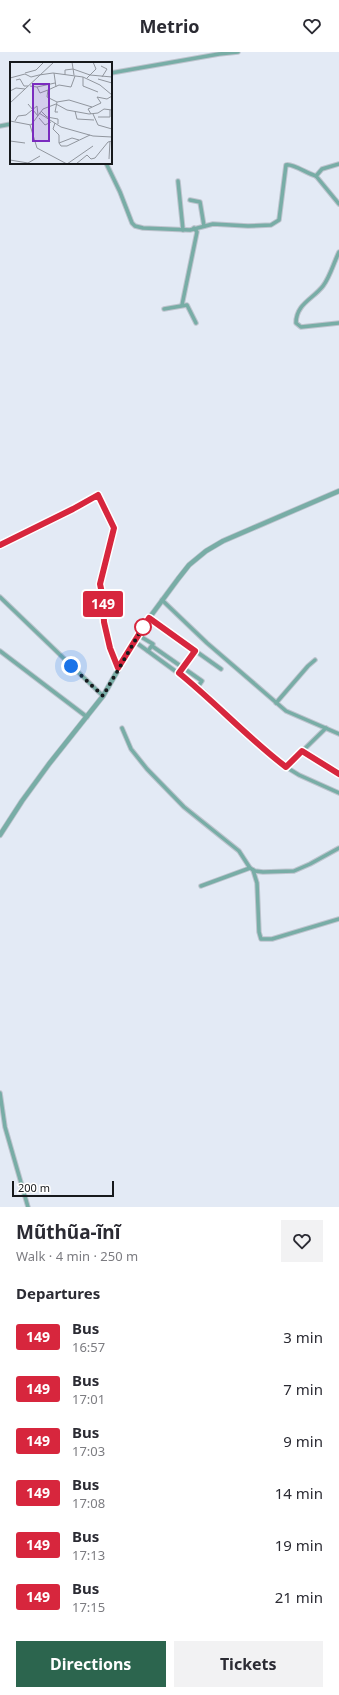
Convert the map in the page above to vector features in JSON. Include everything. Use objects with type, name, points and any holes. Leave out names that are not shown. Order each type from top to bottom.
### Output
[{"type":"street","points":[[112,73],[238,52]]},
{"type":"street","points":[[0,126],[10,124]]},
{"type":"street","points":[[106,164],[132,223],[135,226],[143,228],[183,230],[213,224],[248,226],[275,223],[279,220],[286,165],[291,164],[306,173],[316,176],[339,204]]},
{"type":"street","points":[[316,176],[322,169],[339,164]]},
{"type":"street","points":[[178,181],[183,230]]},
{"type":"street","points":[[190,200],[200,202],[204,226]]},
{"type":"street","points":[[182,305],[196,232],[194,228]]},
{"type":"street","points":[[339,252],[324,285],[302,306],[296,316],[296,323],[301,327],[339,323]]},
{"type":"street","points":[[164,309],[187,305],[196,322]]},
{"type":"street","points":[[0,836],[22,801],[49,764],[103,696],[118,668],[149,618],[189,565],[206,551],[251,528],[339,491]]},
{"type":"street","points":[[0,545],[98,495],[114,528],[100,584],[103,598],[104,622],[108,642],[118,668]]},
{"type":"street","points":[[0,597],[103,696]]},
{"type":"street","points":[[162,600],[207,643],[286,711],[339,734]]},
{"type":"street","points":[[149,618],[220,669]]},
{"type":"street","points":[[138,635],[153,644],[152,646],[202,681],[197,688]]},
{"type":"street","points":[[134,641],[179,673],[248,736],[286,767],[299,775],[339,792]]},
{"type":"street","points":[[148,651],[152,646]]},
{"type":"street","points":[[0,651],[87,717]]},
{"type":"street","points":[[179,673],[195,651]]},
{"type":"street","points":[[276,703],[315,660]]},
{"type":"street","points":[[122,728],[131,749],[147,769],[184,807],[239,851],[251,869],[257,883],[259,932],[261,939],[272,938],[339,919]]},
{"type":"street","points":[[286,767],[326,728]]},
{"type":"street","points":[[302,751],[339,774]]},
{"type":"street","points":[[201,886],[251,869],[279,872],[294,871],[317,861],[339,848]]},
{"type":"street","points":[[0,1093],[5,1127],[28,1207]]},
{"type":"bus line","name":"149","points":[[0,545],[98,495],[114,528],[107,561],[100,584],[103,598],[104,622],[110,648],[118,668],[149,618],[195,651],[179,673],[204,692],[248,736],[276,760],[286,767],[302,751],[339,774]]},
{"type":"route","points":[[71,666],[103,696],[144,625],[143,627]]}]
